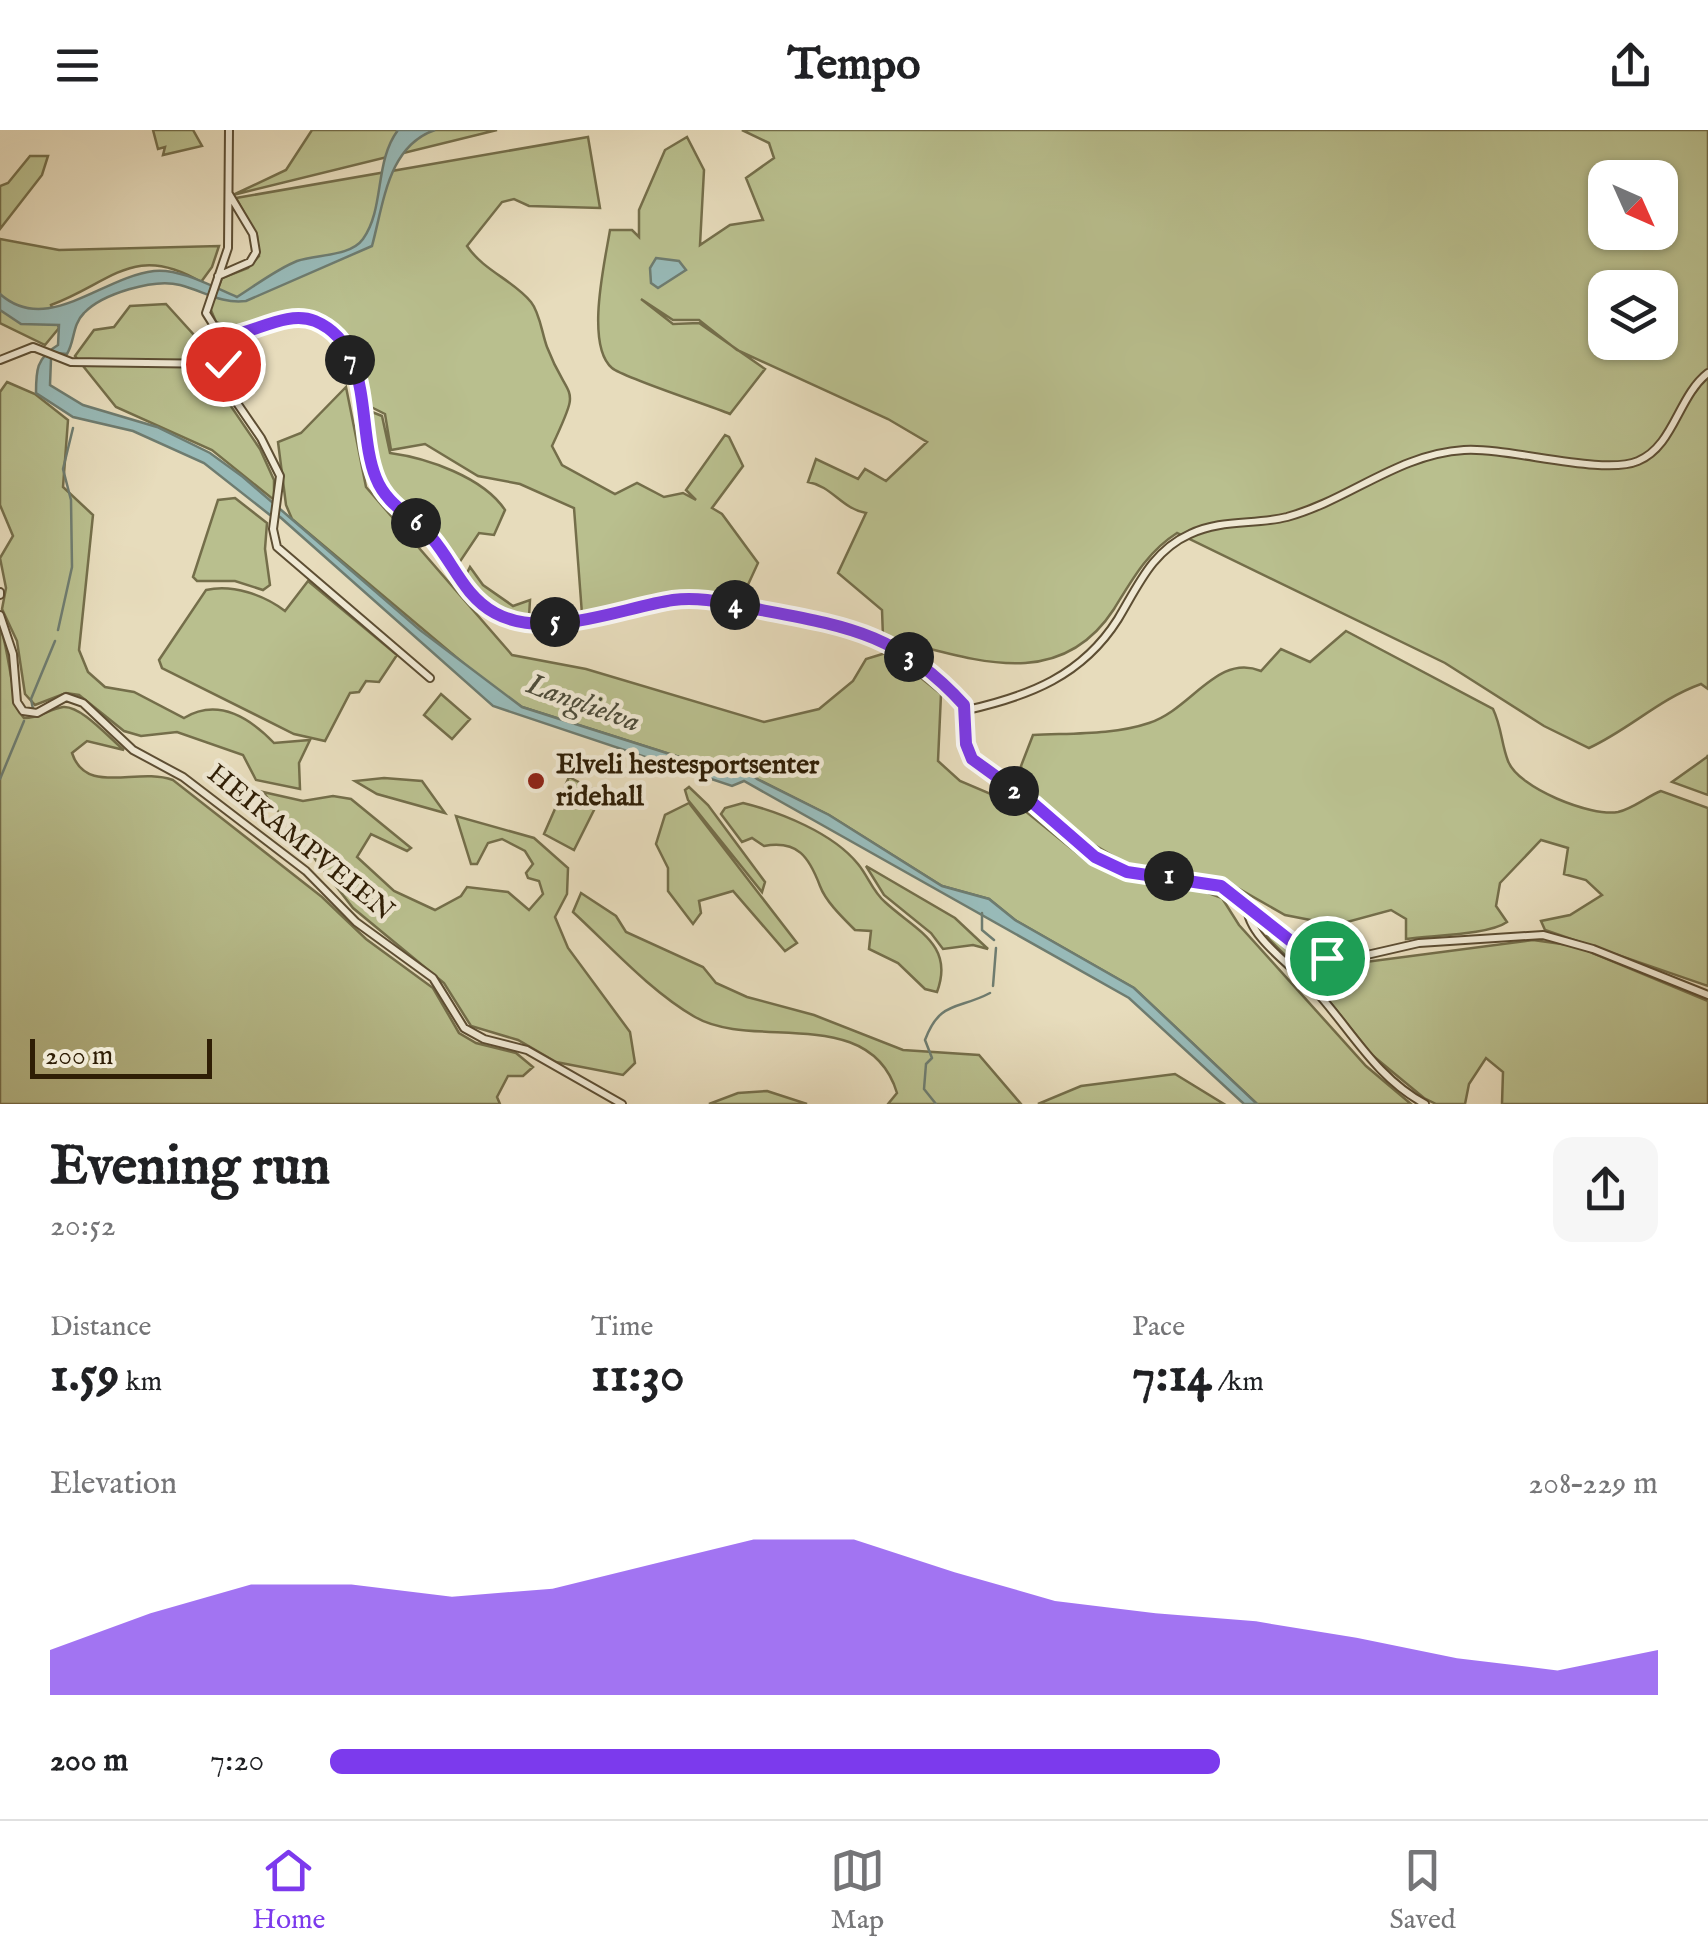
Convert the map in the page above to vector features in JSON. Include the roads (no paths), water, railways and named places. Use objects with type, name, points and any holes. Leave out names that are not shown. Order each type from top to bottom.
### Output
[{"type":"street","points":[[227,336],[208,319],[207,302],[228,248],[229,130]]},
{"type":"street","points":[[217,277],[250,262],[257,248],[254,234],[228,193]]},
{"type":"street","points":[[227,336],[293,318],[315,322],[334,336],[360,385],[370,461],[380,486],[433,539],[478,601],[499,615],[522,622],[550,622],[696,599],[836,624],[889,643],[937,679],[967,710],[966,744],[972,759],[1034,804],[1095,857],[1127,872],[1214,884],[1247,904],[1292,942],[1327,958],[1353,959],[1452,939],[1544,935],[1593,948],[1708,995]]},
{"type":"street","points":[[227,336],[223,364],[229,393],[278,469],[274,541],[288,560],[430,678]]},
{"type":"street","points":[[2,362],[28,348],[79,363],[223,364]]},
{"type":"street","points":[[967,710],[1023,696],[1067,674],[1104,638],[1154,560],[1190,533],[1292,515],[1408,461],[1452,451],[1484,449],[1632,463],[1657,446],[1691,390],[1708,374]]},
{"type":"street","name":"HEIKAMPVEIEN","points":[[0,615],[13,654],[16,702],[23,711],[37,713],[66,697],[82,703],[133,750],[183,777],[290,858],[356,922],[433,978],[464,1028],[484,1039],[527,1050],[622,1104]]},
{"type":"street","points":[[1247,904],[1256,928],[1319,994],[1358,1048],[1425,1104]]},
{"type":"water","points":[[398,130],[435,130],[419,138],[398,162],[372,246],[246,301],[220,299],[169,283],[115,294],[92,306],[80,318],[67,354],[57,353],[51,359],[50,385],[83,405],[157,427],[210,453],[420,630],[522,707],[701,764],[725,759],[739,763],[757,779],[829,815],[942,886],[989,899],[1015,920],[1134,988],[1257,1104],[1244,1104],[1129,998],[744,781],[732,786],[493,706],[280,517],[270,515],[204,463],[133,431],[73,417],[36,393],[39,366],[58,345],[59,325],[21,324],[0,310],[0,294],[18,305],[56,307],[134,275],[164,271],[196,279],[237,297],[289,264],[350,249],[363,239],[374,213],[386,156]]},
{"type":"water","points":[[656,258],[679,261],[686,270],[658,288],[651,283],[650,268]]},
{"type":"waterway","points":[[58,630],[72,567],[71,500],[63,469],[73,428]]},
{"type":"waterway","points":[[33,709],[31,699],[55,641]]},
{"type":"waterway","points":[[0,779],[24,721]]},
{"type":"waterway","points":[[982,913],[982,930],[994,940]]},
{"type":"waterway","points":[[993,986],[996,948]]},
{"type":"waterway","points":[[936,1104],[924,1089],[926,1064],[932,1058],[925,1040],[931,1027],[944,1012],[990,993]]},
{"type":"place","name":"Elveli hestesportsenter ridehall","points":[[536,781]]},
{"type":"water label","name":"Langlielva","points":[[583,704]]}]
